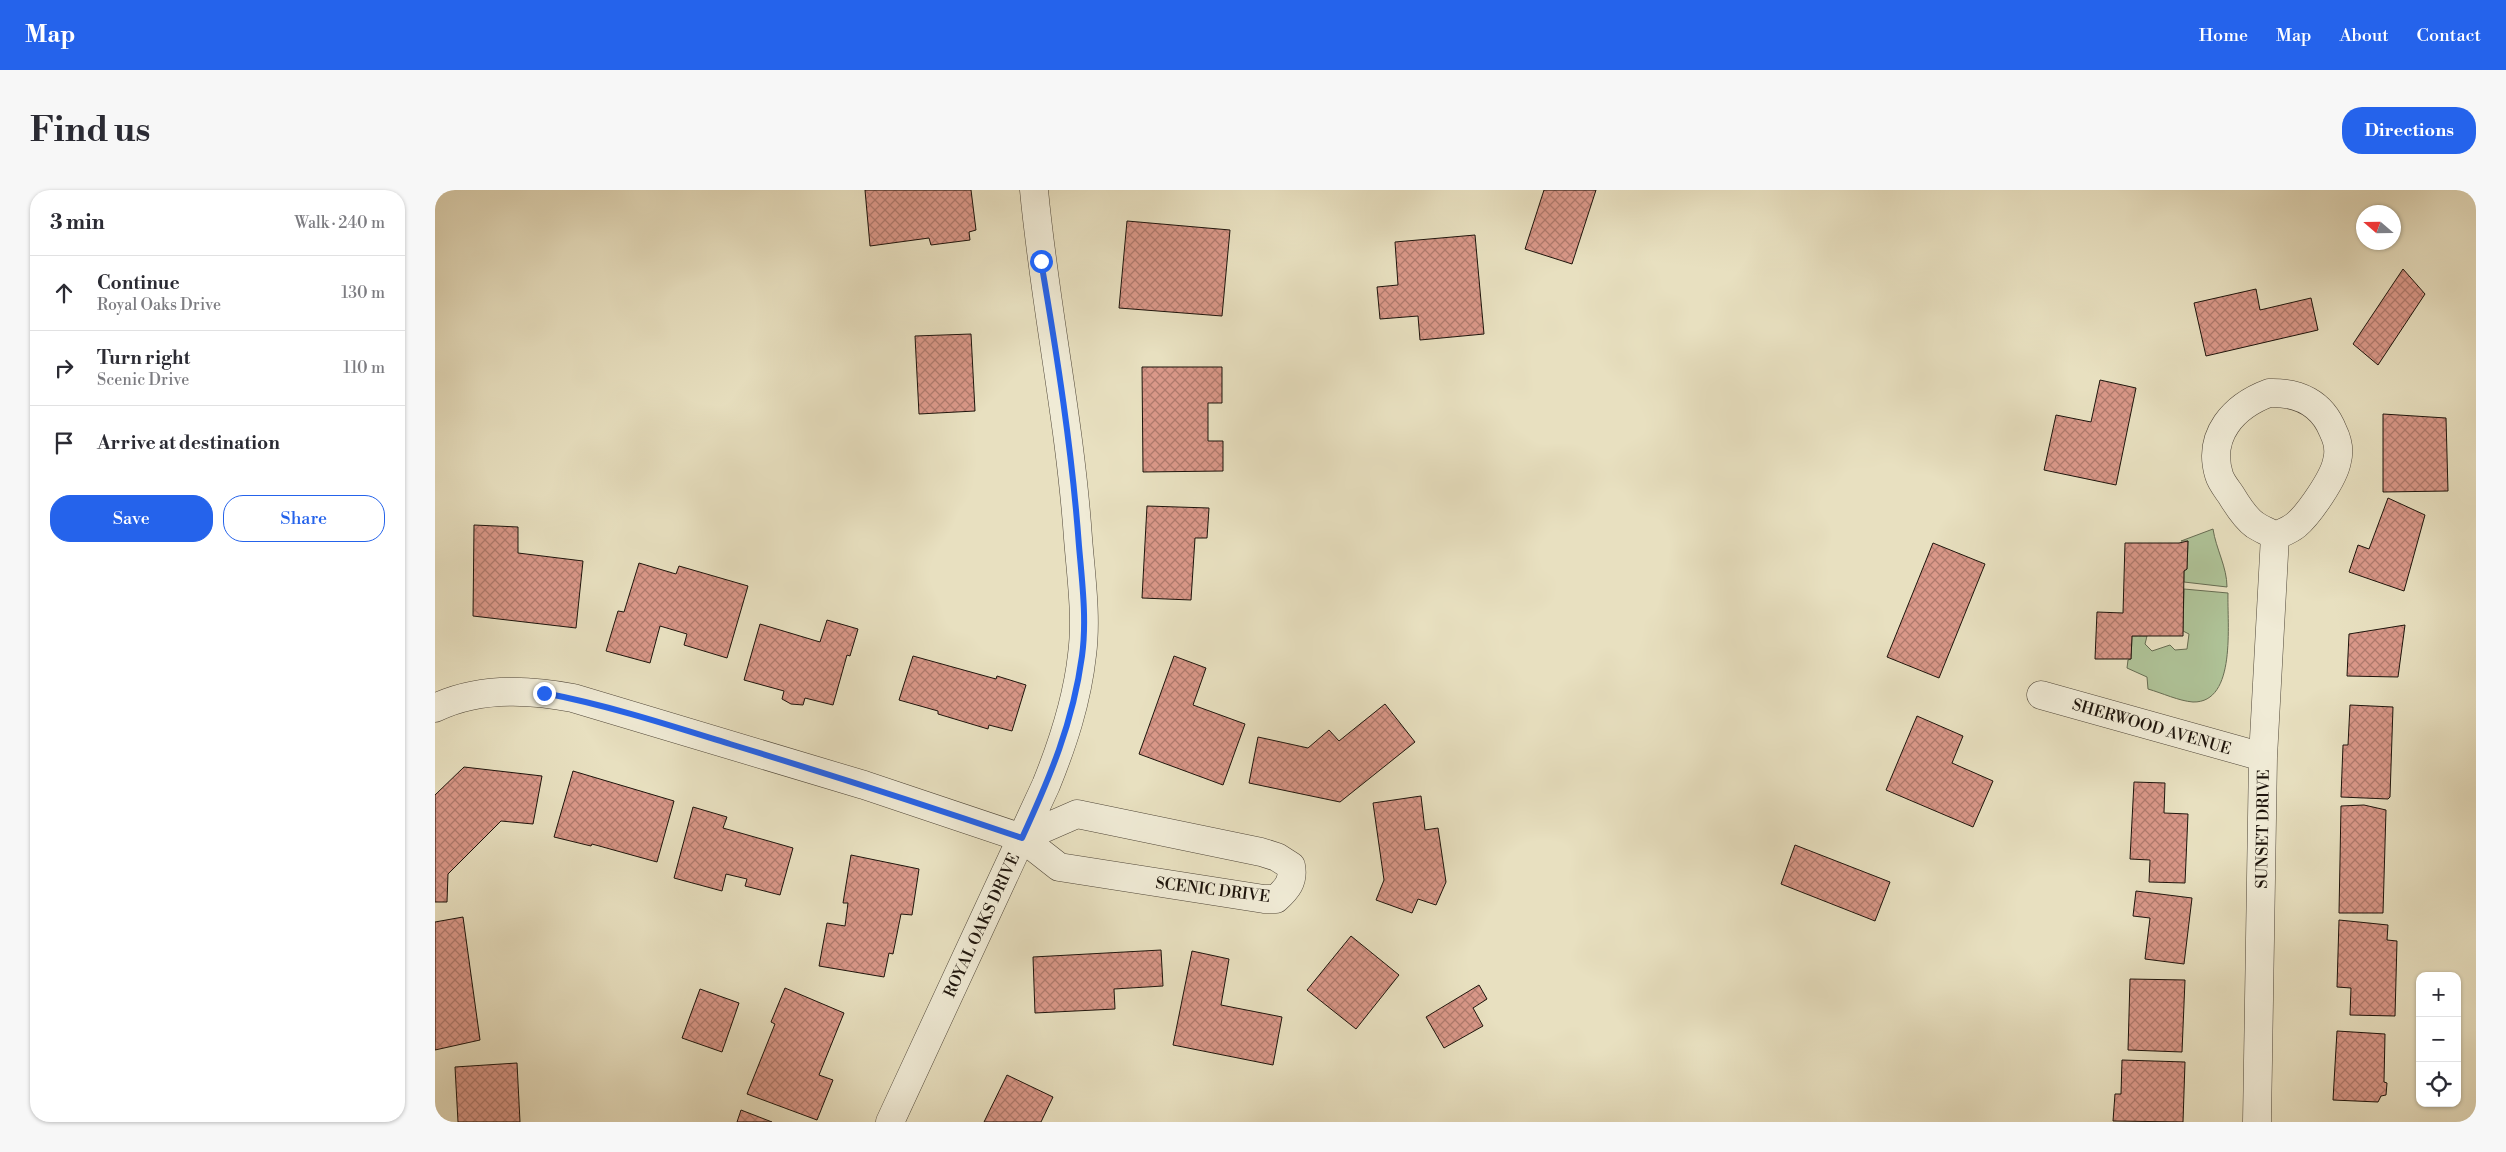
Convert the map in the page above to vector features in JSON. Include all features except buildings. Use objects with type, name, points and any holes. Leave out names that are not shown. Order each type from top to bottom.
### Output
[{"type":"street","name":"ROYAL OAKS DRIVE","points":[[890,1122],[1022,838],[1065,738],[1083,654],[1082,589],[1076,504],[1061,379],[1041,261],[1034,190]]},
{"type":"street","points":[[2269,393],[2283,393],[2299,396],[2317,405],[2328,418],[2339,445],[2337,462],[2329,480],[2314,502],[2296,525],[2275,536],[2254,525],[2239,508],[2220,476],[2217,450],[2218,435],[2250,400],[2269,393]]},
{"type":"street","name":"SUNSET DRIVE","points":[[2257,1122],[2263,757],[2275,536]]},
{"type":"street","name":"SCENIC DRIVE","points":[[435,708],[464,697],[495,692],[544,693],[573,698],[864,785],[1022,838],[1059,867],[1264,899],[1276,899],[1287,889],[1293,875],[1291,866],[1277,857],[1261,852],[1077,814],[1022,838]]},
{"type":"street","name":"SHERWOOD AVENUE","points":[[2041,694],[2263,757]]},
{"type":"green space","points":[[2213,529],[2227,580],[2227,587],[2184,582],[2184,571],[2187,569],[2188,541],[2181,541]]},
{"type":"green space","points":[[2184,589],[2228,593],[2227,659],[2223,676],[2217,690],[2207,699],[2193,702],[2176,699],[2148,689],[2147,677],[2127,668],[2128,660],[2131,659],[2132,636],[2147,636],[2145,644],[2152,651],[2170,645],[2175,650],[2187,649],[2189,634],[2183,631]]},
{"type":"route","points":[[544,693],[573,698],[864,785],[1022,838],[1065,738],[1075,701],[1083,654],[1082,589],[1076,504],[1061,379],[1041,261]]}]
